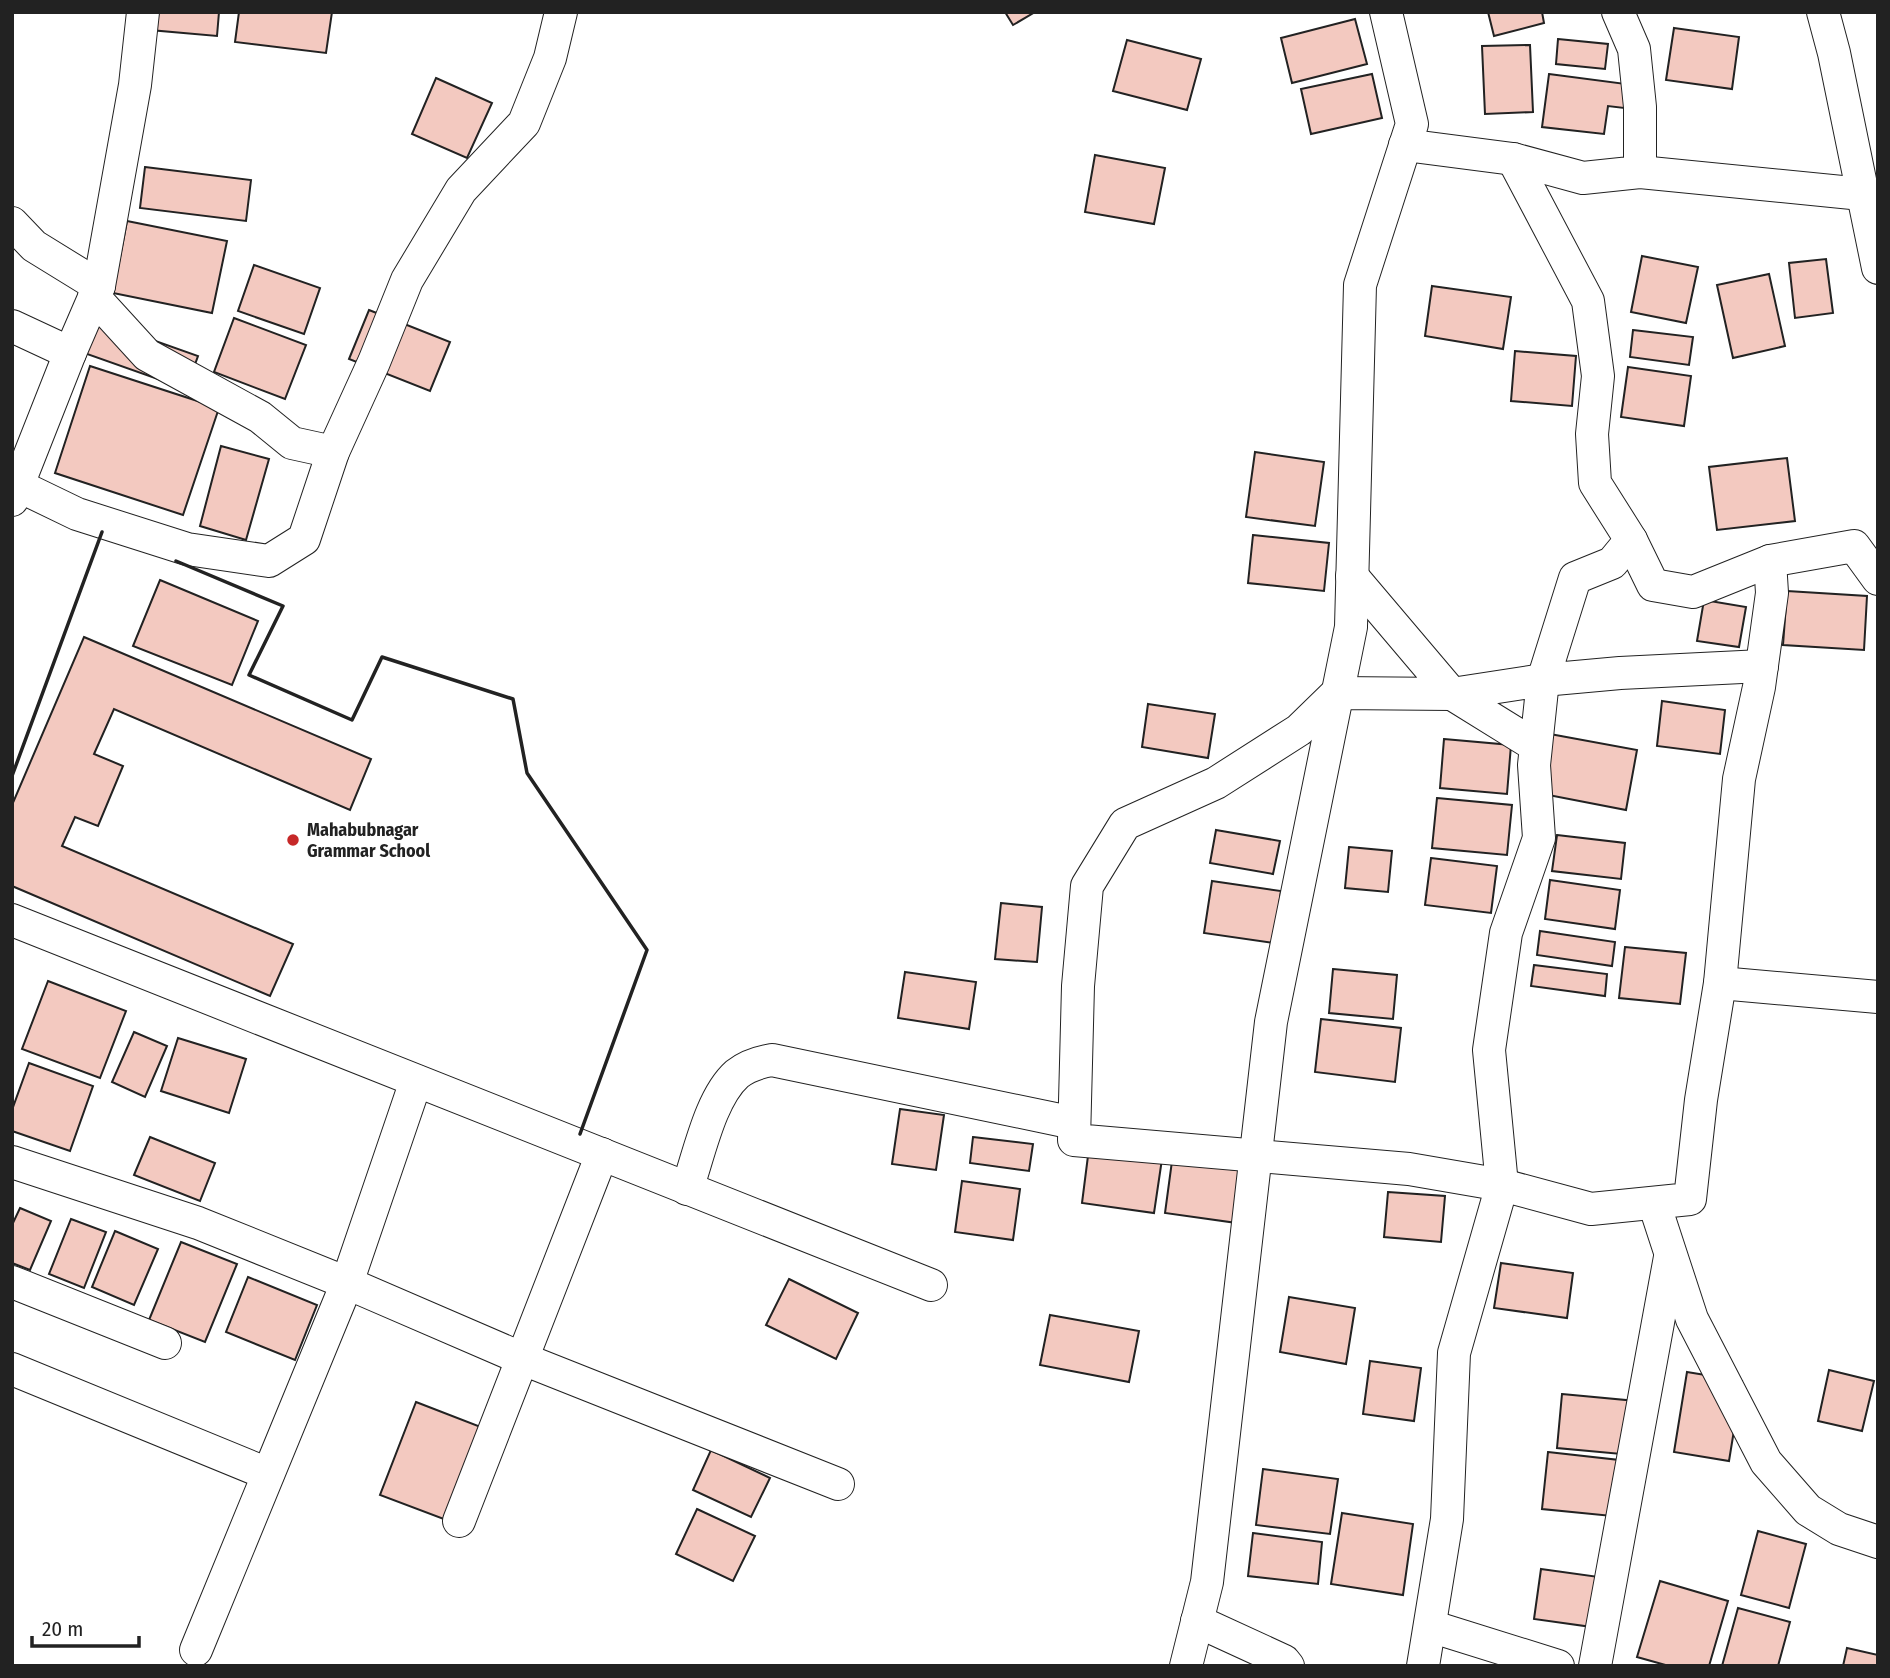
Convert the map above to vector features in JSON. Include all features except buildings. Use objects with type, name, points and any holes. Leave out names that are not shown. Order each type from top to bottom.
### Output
[{"type":"street","points":[[143,12],[135,85],[97,292],[70,353],[16,493],[187,549],[269,561],[304,539],[333,452],[407,280],[461,190],[524,123],[550,58],[561,12]]},
{"type":"street","points":[[1186,1666],[1207,1583],[1271,1022],[1351,627],[1360,285],[1412,124],[1385,12]]},
{"type":"street","points":[[1618,12],[1634,49],[1640,107],[1640,172]]},
{"type":"street","points":[[1823,12],[1834,53],[1878,268]]},
{"type":"street","points":[[1405,145],[1513,159],[1583,178],[1640,172],[1862,194]]},
{"type":"street","points":[[1513,159],[1588,301],[1598,376],[1592,434],[1595,483],[1631,540],[1653,585],[1693,592],[1770,561],[1854,546],[1878,579]]},
{"type":"street","points":[[12,223],[34,246],[97,292],[147,355],[260,417],[292,443],[333,452]]},
{"type":"street","points":[[12,326],[70,353]]},
{"type":"street","points":[[1423,1666],[1447,1519],[1454,1353],[1502,1185],[1489,1050],[1506,933],[1539,838],[1534,765],[1543,680],[1575,578],[1612,563],[1631,540]]},
{"type":"street","points":[[1762,666],[1620,673],[1543,680],[1452,694],[1338,693],[1299,730],[1216,783],[1125,824],[1087,886],[1078,986],[1074,1140],[1409,1169],[1502,1185],[1591,1209],[1690,1199],[1701,1100],[1720,984],[1739,779],[1762,666],[1772,593],[1770,561]]},
{"type":"street","points":[[1352,576],[1452,694],[1536,746]]},
{"type":"street","points":[[12,920],[931,1285]]},
{"type":"street","points":[[1720,984],[1878,997]]},
{"type":"street","points":[[687,1189],[718,1099],[737,1074],[758,1063],[772,1060],[1074,1124]]},
{"type":"street","points":[[196,1650],[347,1283],[416,1081]]},
{"type":"street","points":[[459,1521],[602,1154]]},
{"type":"street","points":[[12,1162],[198,1223],[347,1283],[523,1359],[838,1484]]},
{"type":"street","points":[[1654,1203],[1692,1319],[1766,1462],[1808,1510],[1839,1529],[1878,1542]]},
{"type":"street","points":[[1595,1666],[1671,1255]]},
{"type":"street","points":[[12,1282],[165,1343]]},
{"type":"street","points":[[12,1369],[268,1474]]},
{"type":"street","points":[[1197,1621],[1284,1661],[1288,1666]]},
{"type":"street","points":[[1430,1626],[1558,1666]]},
{"type":"wall","points":[[12,776],[102,532]]},
{"type":"wall","points":[[176,561],[283,606],[249,675],[352,720],[382,657],[513,699],[527,773],[647,950],[580,1134]]},
{"type":"place","name":"Mahabubnagar Grammar School","points":[[293,840]]}]
